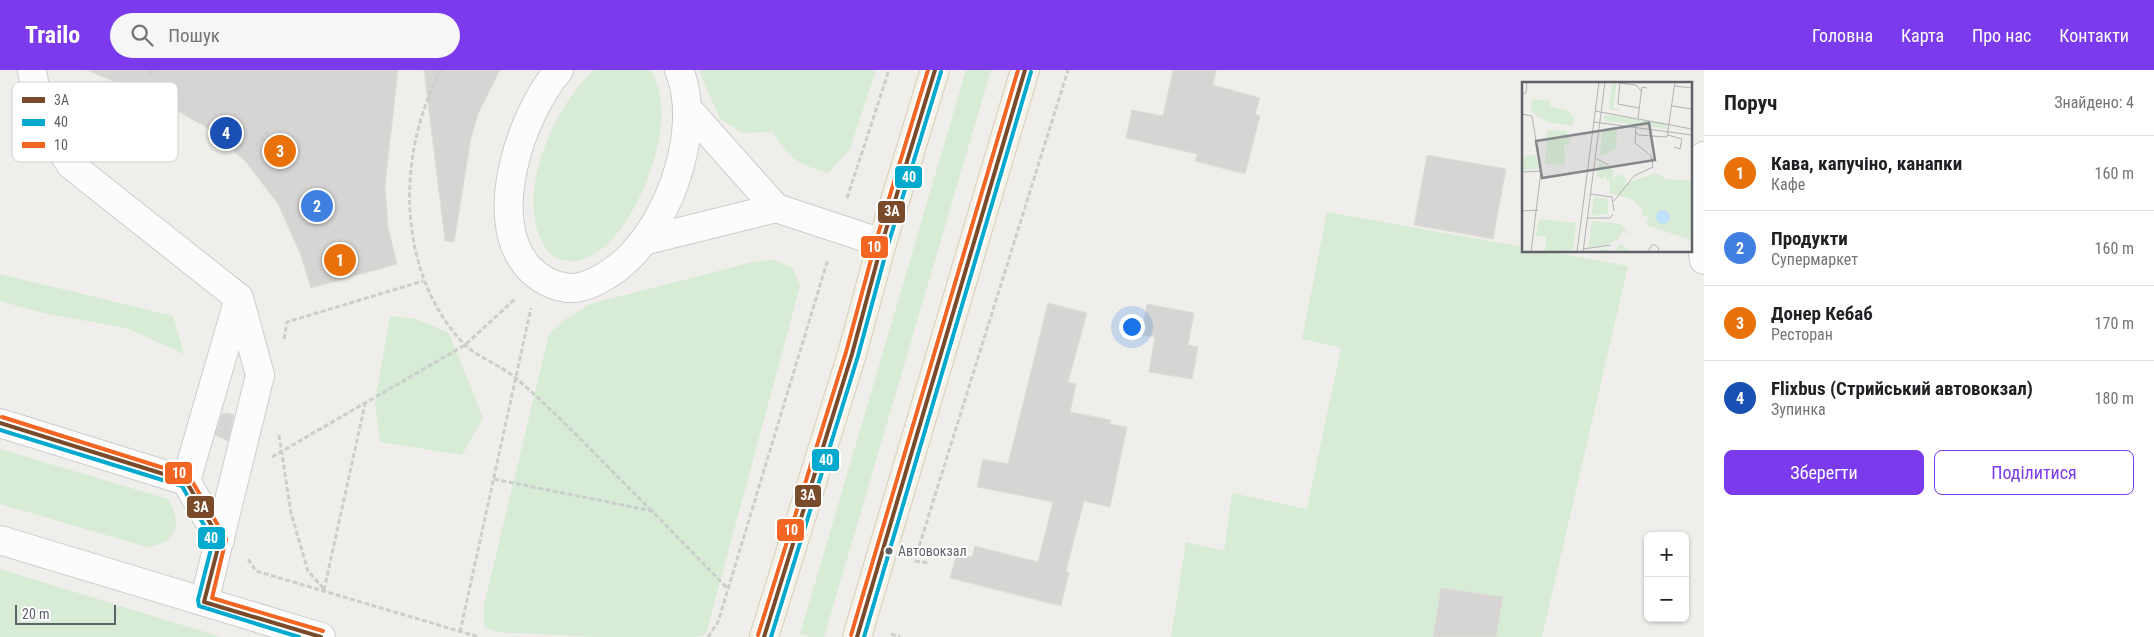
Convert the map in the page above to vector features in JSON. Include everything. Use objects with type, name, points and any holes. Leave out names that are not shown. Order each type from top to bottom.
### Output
[{"type":"main road","points":[[764,637],[852,354],[882,243],[935,70]]},
{"type":"main road","points":[[856,637],[1025,70]]},
{"type":"street","points":[[559,70],[532,112],[524,131],[512,171],[509,211],[511,228],[524,262],[536,275],[551,284],[569,288],[586,285],[617,269],[643,242],[664,207],[679,167],[685,140],[687,108],[679,70]]},
{"type":"street","points":[[687,108],[776,208],[882,243]]},
{"type":"street","points":[[69,162],[239,298],[260,375],[204,602]]},
{"type":"street","points":[[1703,170],[1704,260]]},
{"type":"street","points":[[643,242],[776,208]]},
{"type":"street","points":[[186,481],[239,298]]},
{"type":"street","points":[[0,422],[186,481],[220,540]]},
{"type":"street","points":[[0,540],[321,637]]},
{"type":"path","points":[[151,75],[152,70]]},
{"type":"path","points":[[442,70],[424,110],[415,150],[411,186],[414,247],[423,281],[441,316],[465,345],[516,378],[652,511],[727,588]]},
{"type":"path","points":[[708,637],[718,622],[837,227],[889,70]]},
{"type":"path","points":[[912,570],[1068,70]]},
{"type":"path","points":[[255,146],[269,130]]},
{"type":"path","points":[[282,344],[287,322],[423,281]]},
{"type":"path","points":[[241,456],[265,461],[365,404],[465,345],[516,298]]},
{"type":"path","points":[[460,632],[532,306]]},
{"type":"path","points":[[324,590],[365,404]]},
{"type":"path","points":[[279,434],[291,513],[308,571],[324,590]]},
{"type":"path","points":[[494,479],[652,511]]},
{"type":"path","points":[[247,558],[256,571],[479,637]]},
{"type":"path","points":[[915,561],[929,563]]},
{"type":"path","points":[[894,625],[891,636],[900,637]]},
{"type":"green space","points":[[594,70],[651,70],[657,83],[660,97],[661,125],[658,143],[644,187],[633,210],[619,231],[604,248],[586,258],[567,261],[552,255],[542,242],[535,221],[534,198],[537,174],[544,150],[566,104]]},
{"type":"green space","points":[[699,70],[876,70],[850,149],[828,173],[795,159],[772,132],[743,133],[720,119]]},
{"type":"green space","points":[[966,70],[991,70],[824,637],[810,637],[800,634]]},
{"type":"green space","points":[[1327,212],[1522,247],[1522,252],[1551,252],[1628,266],[1542,637],[1171,637],[1186,542],[1224,551],[1232,493],[1307,509],[1341,348],[1302,339]]},
{"type":"green space","points":[[774,260],[792,267],[800,286],[706,634],[696,637],[598,637],[496,632],[484,627],[484,605],[549,334],[566,319],[590,304],[753,262]]},
{"type":"green space","points":[[0,274],[173,316],[184,354],[126,328],[43,313],[0,301]]},
{"type":"green space","points":[[390,316],[416,319],[449,333],[483,418],[462,455],[380,442],[375,402]]},
{"type":"green space","points":[[0,449],[168,499],[175,516],[176,524],[174,531],[165,542],[147,547],[0,504]]},
{"type":"green space","points":[[0,569],[221,637],[0,637]]},
{"type":"building","points":[[87,70],[398,70],[385,185],[388,227],[397,264],[311,288],[300,253],[278,204],[246,162],[206,127],[178,111],[178,82],[115,82]]},
{"type":"building","points":[[424,70],[500,70],[478,114],[471,138],[454,242],[445,241]]},
{"type":"building","points":[[1173,70],[1216,70],[1213,85],[1260,98],[1255,114],[1260,116],[1245,174],[1195,161],[1197,154],[1126,138],[1132,110],[1163,116]]},
{"type":"building","points":[[1427,155],[1506,169],[1493,239],[1414,225]]},
{"type":"building","points":[[1048,303],[1087,313],[1068,382],[1076,384],[1070,412],[1111,420],[1110,424],[1127,427],[1110,507],[1084,501],[1066,571],[1069,572],[1061,606],[950,578],[957,553],[972,557],[975,546],[1038,562],[1053,502],[977,487],[983,459],[1008,464]]},
{"type":"building","points":[[1147,304],[1194,313],[1188,345],[1198,347],[1192,379],[1149,372],[1155,337],[1141,335]]},
{"type":"building","points":[[222,414],[234,415],[228,441],[215,435]]},
{"type":"building","points":[[1441,588],[1503,597],[1496,637],[1433,637]]},
{"type":"transit line","name":"10","points":[[758,635],[846,352],[876,241],[928,70]]},
{"type":"transit line","name":"3А","points":[[764,637],[852,354],[882,243],[935,70]]},
{"type":"transit line","name":"10","points":[[851,635],[1018,70]]},
{"type":"transit line","name":"3А","points":[[857,637],[1025,70]]},
{"type":"transit line","name":"40","points":[[771,637],[858,356],[888,245],[941,72]]},
{"type":"transit line","name":"40","points":[[864,637],[1031,72]]},
{"type":"transit line","name":"10","points":[[2,417],[189,476],[226,539],[212,598],[323,631]]},
{"type":"transit line","name":"3А","points":[[0,423],[186,481],[220,540],[204,602],[321,637]]},
{"type":"transit line","name":"40","points":[[0,430],[182,486],[213,541],[198,600],[199,606],[299,637]]},
{"type":"place","name":"Flixbus (Стрийський автовокзал)","points":[[226,133]]},
{"type":"place","name":"Донер Кебаб","points":[[280,151]]},
{"type":"place","name":"Продукти","points":[[317,206]]},
{"type":"place","name":"Кава, капучіно, канапки","points":[[340,260]]},
{"type":"place","name":"Автовокзал","points":[[889,551]]}]
